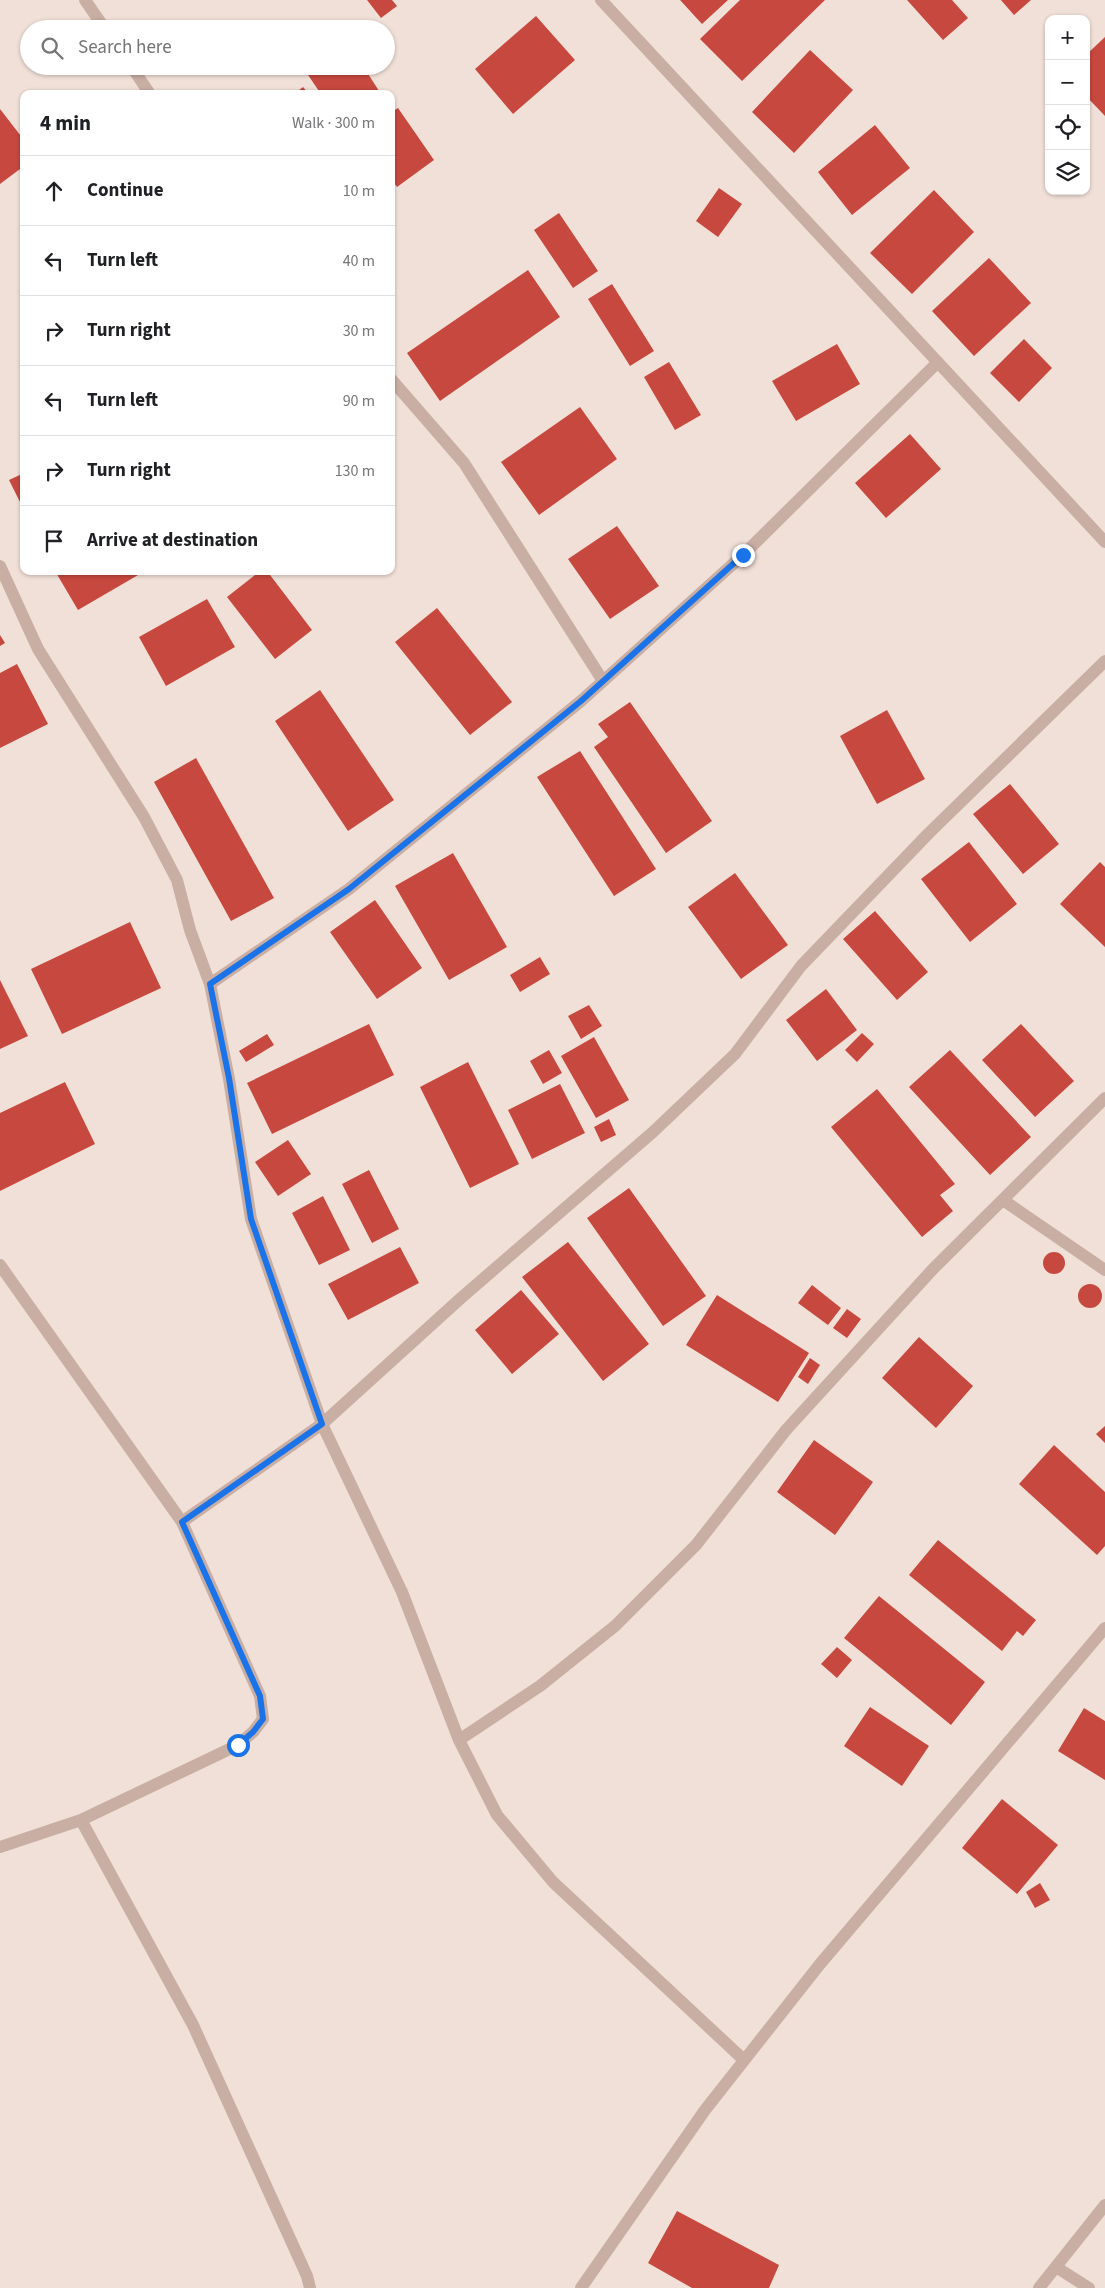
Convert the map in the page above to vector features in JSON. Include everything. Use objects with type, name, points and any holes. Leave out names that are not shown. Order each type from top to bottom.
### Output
[{"type":"street","points":[[85,0],[99,20]]},
{"type":"street","points":[[601,0],[1105,542]]},
{"type":"street","points":[[137,75],[147,90]]},
{"type":"street","points":[[210,984],[349,889],[603,681],[743,555],[938,362]]},
{"type":"street","points":[[395,384],[464,463],[603,681]]},
{"type":"street","points":[[0,566],[38,649],[144,817],[177,880],[190,930],[210,984],[229,1078],[251,1219],[322,1424],[402,1592],[459,1740],[497,1815],[553,1882],[744,2060]]},
{"type":"street","points":[[182,1522],[322,1424],[461,1298],[653,1132],[735,1054],[801,966],[928,834],[1105,662]]},
{"type":"street","points":[[459,1740],[540,1686],[615,1626],[696,1545],[786,1430],[933,1269],[1105,1098]]},
{"type":"street","points":[[1003,1200],[1105,1270]]},
{"type":"street","points":[[0,1265],[182,1522],[260,1696],[263,1719],[253,1732],[238,1745],[81,1820],[0,1847]]},
{"type":"street","points":[[581,2288],[705,2110],[820,1964],[1105,1628]]},
{"type":"street","points":[[81,1820],[193,2025],[307,2276],[310,2288]]},
{"type":"street","points":[[1039,2288],[1105,2205]]},
{"type":"street","points":[[1056,2267],[1089,2288]]},
{"type":"building","points":[[367,0],[392,0],[397,6],[381,18]]},
{"type":"building","points":[[680,0],[728,0],[702,24]]},
{"type":"building","points":[[740,0],[825,0],[742,81],[700,39]]},
{"type":"building","points":[[907,0],[952,0],[968,18],[943,40]]},
{"type":"building","points":[[1001,0],[1031,0],[1014,15]]},
{"type":"building","points":[[536,16],[575,60],[513,114],[475,69]]},
{"type":"building","points":[[1105,37],[1105,116],[1090,100],[1090,51]]},
{"type":"building","points":[[810,50],[853,90],[794,153],[752,112]]},
{"type":"building","points":[[308,75],[369,75],[378,90],[318,90]]},
{"type":"building","points":[[398,108],[434,160],[397,187],[395,184],[395,110]]},
{"type":"building","points":[[0,109],[20,135],[20,169],[0,184]]},
{"type":"building","points":[[875,125],[910,168],[852,215],[818,172]]},
{"type":"building","points":[[719,188],[742,204],[718,237],[696,221]]},
{"type":"building","points":[[934,190],[974,232],[912,294],[870,253]]},
{"type":"building","points":[[559,213],[598,271],[573,288],[534,230]]},
{"type":"building","points":[[989,258],[1031,303],[974,356],[932,311]]},
{"type":"building","points":[[528,270],[560,317],[440,401],[407,353]]},
{"type":"building","points":[[612,284],[654,351],[630,366],[588,299]]},
{"type":"building","points":[[1024,339],[1052,368],[1019,402],[990,373]]},
{"type":"building","points":[[837,344],[860,384],[796,421],[772,381]]},
{"type":"building","points":[[669,362],[701,415],[675,430],[644,377]]},
{"type":"building","points":[[580,407],[617,459],[539,515],[501,462]]},
{"type":"building","points":[[910,434],[941,469],[886,518],[855,483]]},
{"type":"building","points":[[20,475],[20,502],[9,480]]},
{"type":"building","points":[[617,526],[659,586],[610,619],[568,559]]},
{"type":"building","points":[[57,575],[138,575],[78,610]]},
{"type":"building","points":[[255,575],[270,575],[312,630],[275,659],[227,597]]},
{"type":"building","points":[[207,599],[235,647],[166,686],[139,637]]},
{"type":"building","points":[[437,608],[512,702],[470,735],[395,642]]},
{"type":"building","points":[[0,635],[5,643],[0,646]]},
{"type":"building","points":[[17,664],[48,724],[0,748],[0,673]]},
{"type":"building","points":[[320,690],[394,800],[348,831],[275,721]]},
{"type":"building","points":[[630,702],[712,821],[666,853],[594,747],[608,737],[598,724]]},
{"type":"building","points":[[887,710],[925,779],[877,804],[840,736]]},
{"type":"building","points":[[580,751],[656,869],[614,896],[537,777]]},
{"type":"building","points":[[196,758],[274,898],[231,921],[154,782]]},
{"type":"building","points":[[1010,784],[1059,844],[1023,874],[973,814]]},
{"type":"building","points":[[969,842],[1017,904],[970,942],[921,879]]},
{"type":"building","points":[[453,853],[507,947],[449,980],[395,886]]},
{"type":"building","points":[[1100,862],[1105,867],[1105,947],[1060,904]]},
{"type":"building","points":[[735,873],[788,945],[741,979],[688,907]]},
{"type":"building","points":[[375,900],[422,968],[377,999],[330,932]]},
{"type":"building","points":[[875,911],[928,972],[897,1000],[843,939]]},
{"type":"building","points":[[130,922],[161,988],[62,1034],[31,969]]},
{"type":"building","points":[[540,957],[550,974],[520,992],[510,975]]},
{"type":"building","points":[[0,980],[28,1036],[0,1049]]},
{"type":"building","points":[[826,989],[857,1030],[817,1061],[786,1020]]},
{"type":"building","points":[[589,1005],[602,1026],[581,1039],[568,1016]]},
{"type":"building","points":[[369,1024],[394,1075],[272,1134],[247,1083]]},
{"type":"building","points":[[1021,1024],[1074,1081],[1035,1117],[982,1060]]},
{"type":"building","points":[[862,1033],[874,1044],[857,1062],[845,1050]]},
{"type":"building","points":[[267,1034],[274,1045],[246,1062],[239,1051]]},
{"type":"building","points":[[594,1037],[629,1100],[596,1118],[561,1056]]},
{"type":"building","points":[[549,1050],[562,1073],[543,1084],[530,1061]]},
{"type":"building","points":[[950,1050],[1031,1137],[990,1175],[909,1087]]},
{"type":"building","points":[[468,1062],[519,1164],[470,1188],[420,1087]]},
{"type":"building","points":[[65,1082],[95,1144],[0,1191],[0,1113]]},
{"type":"building","points":[[560,1084],[585,1133],[532,1159],[508,1110]]},
{"type":"building","points":[[877,1089],[955,1184],[940,1195],[953,1211],[922,1237],[831,1127]]},
{"type":"building","points":[[609,1119],[616,1135],[601,1142],[594,1127]]},
{"type":"building","points":[[288,1140],[311,1174],[278,1196],[255,1162]]},
{"type":"building","points":[[369,1170],[399,1229],[372,1243],[342,1184]]},
{"type":"building","points":[[629,1188],[706,1296],[663,1326],[587,1218]]},
{"type":"building","points":[[323,1196],[350,1250],[319,1265],[292,1213]]},
{"type":"building","points":[[568,1242],[649,1344],[603,1381],[522,1277]]},
{"type":"building","points":[[400,1247],[419,1283],[348,1320],[328,1284]]},
{"type":"building","points":[[1054,1252],[1062,1255],[1065,1263],[1062,1271],[1054,1274],[1046,1271],[1043,1263],[1046,1255]]},
{"type":"building","points":[[1090,1284],[1099,1287],[1102,1296],[1099,1305],[1090,1308],[1081,1305],[1078,1296],[1081,1287]]},
{"type":"building","points":[[812,1285],[841,1308],[828,1325],[798,1303]]},
{"type":"building","points":[[521,1290],[559,1334],[512,1374],[475,1330]]},
{"type":"building","points":[[717,1295],[809,1353],[778,1402],[686,1345]]},
{"type":"building","points":[[847,1309],[861,1319],[847,1338],[833,1328]]},
{"type":"building","points":[[919,1337],[973,1386],[936,1428],[882,1378]]},
{"type":"building","points":[[810,1358],[820,1365],[808,1384],[798,1377]]},
{"type":"building","points":[[1105,1426],[1105,1443],[1096,1434]]},
{"type":"building","points":[[814,1440],[873,1482],[835,1535],[777,1492]]},
{"type":"building","points":[[1054,1445],[1105,1492],[1105,1546],[1097,1555],[1019,1484]]},
{"type":"building","points":[[938,1540],[1036,1620],[1023,1636],[1017,1631],[1002,1651],[909,1575]]},
{"type":"building","points":[[879,1596],[985,1682],[951,1725],[844,1638]]},
{"type":"building","points":[[837,1647],[852,1660],[837,1678],[821,1664]]},
{"type":"building","points":[[870,1707],[929,1746],[902,1786],[844,1746]]},
{"type":"building","points":[[1084,1708],[1105,1721],[1105,1780],[1058,1751]]},
{"type":"building","points":[[1002,1799],[1058,1845],[1017,1894],[962,1848]]},
{"type":"building","points":[[1040,1883],[1050,1900],[1035,1908],[1026,1892]]},
{"type":"building","points":[[677,2211],[779,2265],[769,2288],[692,2288],[648,2263]]},
{"type":"route","points":[[238,1745],[253,1732],[263,1719],[260,1696],[182,1522],[322,1424],[251,1219],[229,1078],[210,984],[349,889],[581,701],[743,555]]}]
